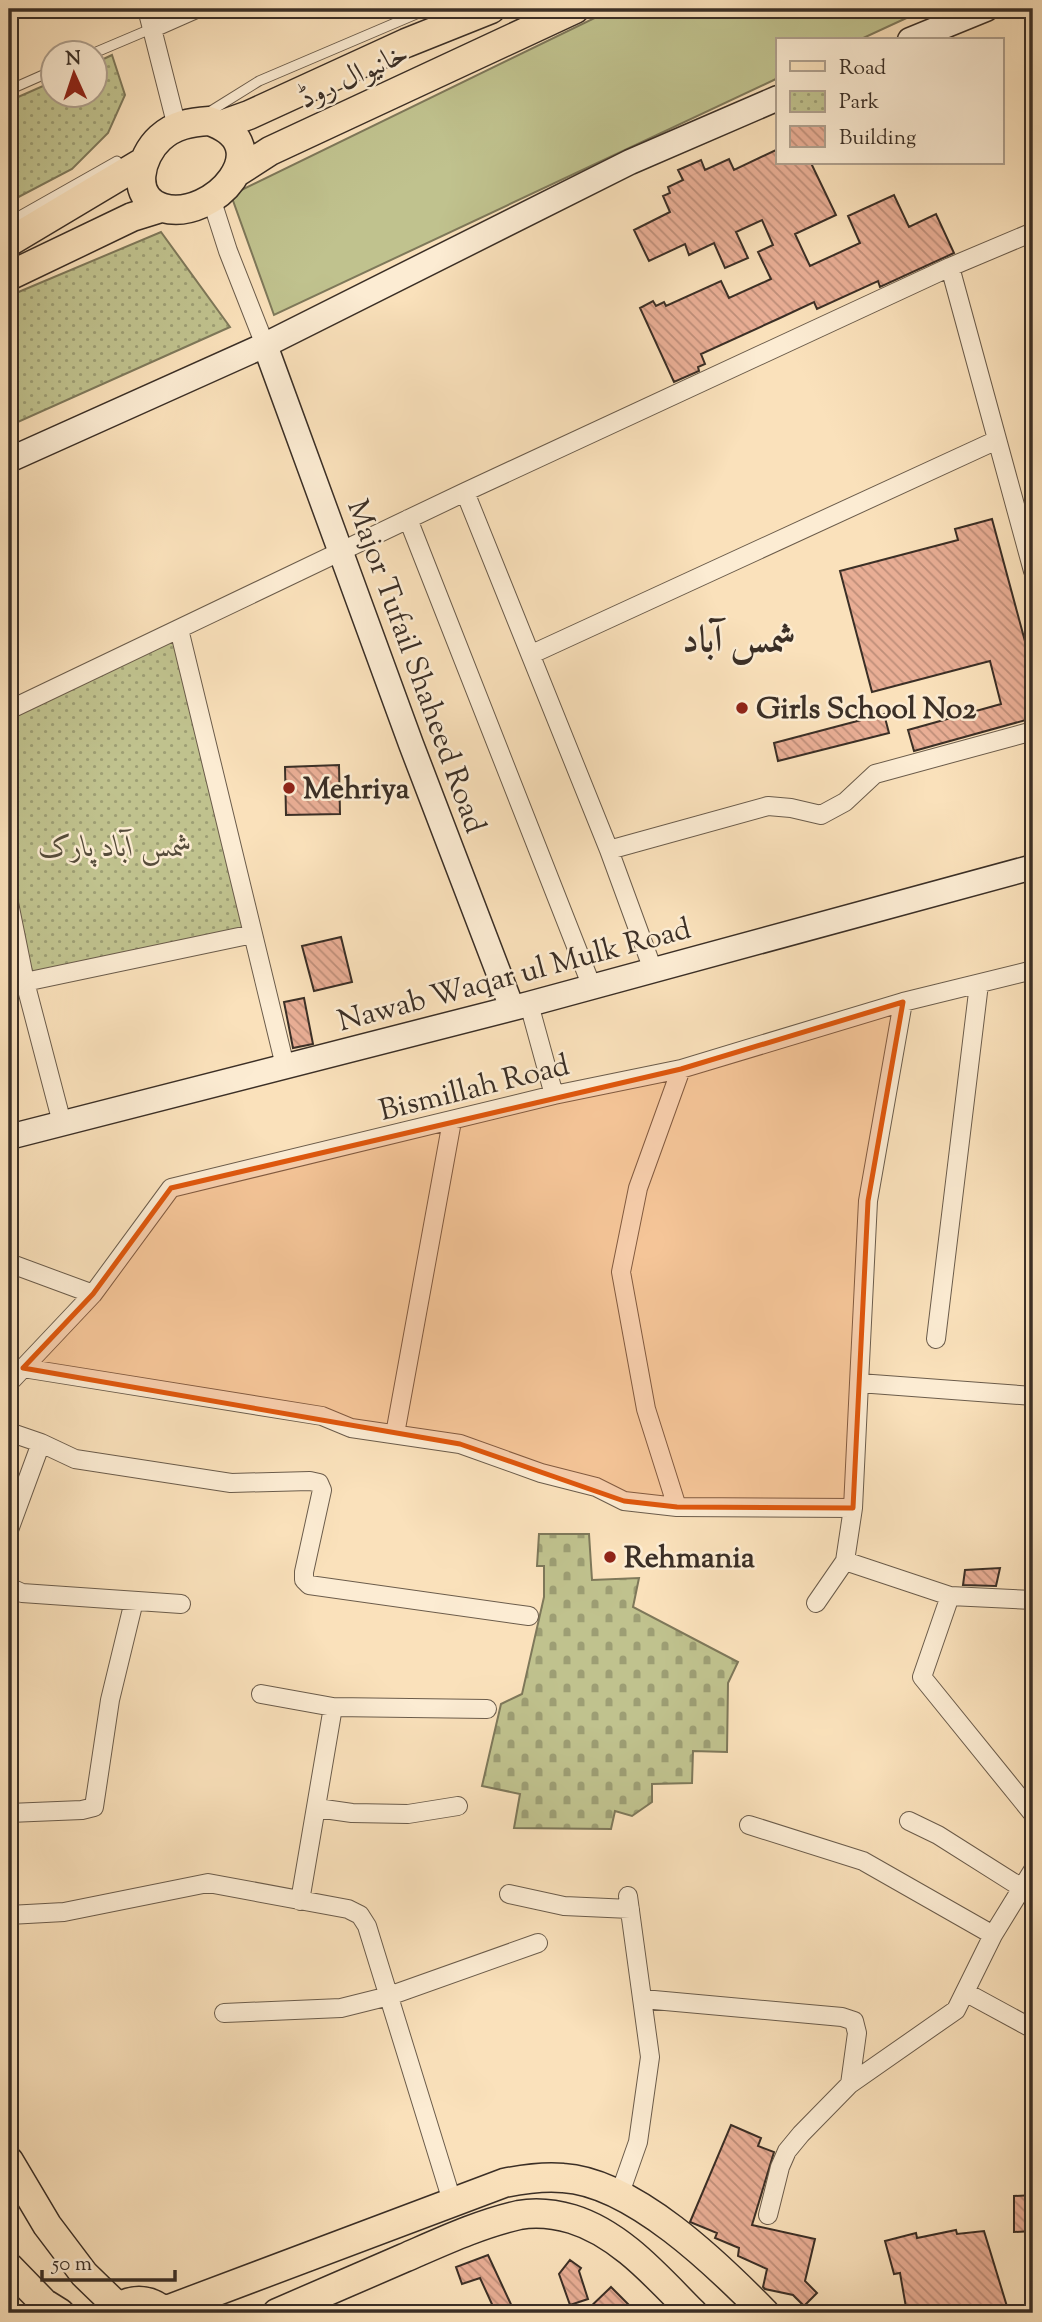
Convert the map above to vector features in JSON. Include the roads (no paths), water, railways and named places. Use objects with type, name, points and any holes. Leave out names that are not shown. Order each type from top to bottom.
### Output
[{"type":"main road","points":[[221,125],[491,9]]},
{"type":"main road","name":"خانیوال روڈ","points":[[239,170],[270,151],[575,9]]},
{"type":"main road","points":[[407,43],[422,79]]},
{"type":"main road","points":[[9,242],[156,142],[209,121],[231,131],[238,143],[241,157],[239,170],[228,186],[211,198],[176,209],[161,208],[132,217],[9,276]]},
{"type":"main road","points":[[156,142],[140,175],[142,187],[149,198],[161,208]]},
{"type":"main road","points":[[9,2161],[54,2235],[115,2310],[135,2301],[146,2301],[165,2312],[452,2201],[504,2183],[536,2177],[566,2178],[600,2187],[670,2226],[719,2266],[765,2313]]},
{"type":"main road","points":[[277,2313],[488,2224],[521,2215],[547,2214],[572,2219],[594,2228],[624,2248],[693,2313]]},
{"type":"main road","points":[[9,2267],[44,2303],[60,2313]]},
{"type":"street","points":[[147,9],[153,28],[156,142]]},
{"type":"street","points":[[153,28],[196,9]]},
{"type":"street","points":[[915,38],[986,9]]},
{"type":"street","points":[[9,460],[265,345],[630,162],[776,99]]},
{"type":"street","points":[[211,198],[228,251],[265,345]]},
{"type":"street","points":[[9,710],[465,492],[950,267],[1033,232]]},
{"type":"street","points":[[950,267],[1033,571]]},
{"type":"street","name":"Major Tufail Shaheed Road","points":[[265,345],[340,551],[520,1006]]},
{"type":"street","points":[[531,654],[997,440]]},
{"type":"street","points":[[465,492],[609,850],[653,970]]},
{"type":"street","points":[[408,519],[592,987]]},
{"type":"street","points":[[179,629],[285,1066]]},
{"type":"street","points":[[609,850],[768,806],[791,808],[821,816],[845,802],[875,774],[1033,731]]},
{"type":"street","name":"Nawab Waqar ul Mulk Road","points":[[9,1137],[520,1006],[1033,867]]},
{"type":"street","points":[[9,903],[25,982],[62,1123]]},
{"type":"street","points":[[25,982],[253,934]]},
{"type":"street","name":"Bismillah Road","points":[[9,1382],[93,1294],[171,1188],[554,1095],[681,1069],[903,1002],[1033,970]]},
{"type":"street","points":[[936,1339],[979,984]]},
{"type":"street","points":[[816,1603],[845,1560],[853,1508],[868,1201],[903,1002]]},
{"type":"street","points":[[520,1006],[554,1095]]},
{"type":"street","points":[[677,1507],[646,1409],[621,1272],[638,1188],[681,1069]]},
{"type":"street","points":[[395,1434],[452,1121]]},
{"type":"street","points":[[9,1263],[93,1294]]},
{"type":"street","points":[[23,1368],[322,1416],[351,1428],[460,1444],[541,1473],[596,1487],[624,1501],[677,1507],[853,1508]]},
{"type":"street","points":[[859,1383],[1033,1396]]},
{"type":"street","points":[[9,1432],[75,1459],[230,1483],[319,1483],[322,1490],[304,1572],[304,1580],[309,1585],[529,1616]]},
{"type":"street","points":[[9,1530],[41,1443]]},
{"type":"street","points":[[845,1560],[950,1596],[1033,1600]]},
{"type":"street","points":[[9,1587],[22,1593],[181,1604]]},
{"type":"street","points":[[950,1596],[922,1677],[1033,1814]]},
{"type":"street","points":[[9,1813],[82,1810],[94,1807],[110,1700],[134,1601]]},
{"type":"street","points":[[261,1694],[333,1707],[487,1709]]},
{"type":"street","points":[[300,1901],[333,1707]]},
{"type":"street","points":[[317,1808],[408,1814],[458,1806]]},
{"type":"street","points":[[909,1821],[938,1835],[1028,1892]]},
{"type":"street","points":[[749,1825],[863,1861],[993,1935]]},
{"type":"street","points":[[768,2215],[780,2167],[787,2151],[801,2134],[850,2084],[957,2010],[993,1935],[1028,1892],[1033,1870]]},
{"type":"street","points":[[9,1915],[64,1912],[208,1883],[348,1909],[360,1915],[367,1926],[452,2201]]},
{"type":"street","points":[[509,1894],[564,1906],[629,1902],[650,2057],[638,2142],[619,2196]]},
{"type":"street","points":[[224,2013],[341,2008],[389,1996],[538,1942]]},
{"type":"street","points":[[965,1992],[1033,2029]]},
{"type":"street","points":[[643,1999],[842,2017],[854,2021],[858,2033],[850,2084]]},
{"type":"lane","points":[[9,222],[156,142],[259,81],[428,9]]},
{"type":"lane","points":[[108,47],[153,28]]},
{"type":"lane","points":[[9,90],[38,77]]},
{"type":"place","name":"Girls School No2","points":[[742,708]]},
{"type":"place","name":"Mehriya","points":[[289,788]]},
{"type":"place","name":"Rehmania","points":[[610,1557]]},
{"type":"district","name":"شمس آباد","points":[[739,638]]},
{"type":"park label","name":"شمس آباد پارک","points":[[116,846]]}]
